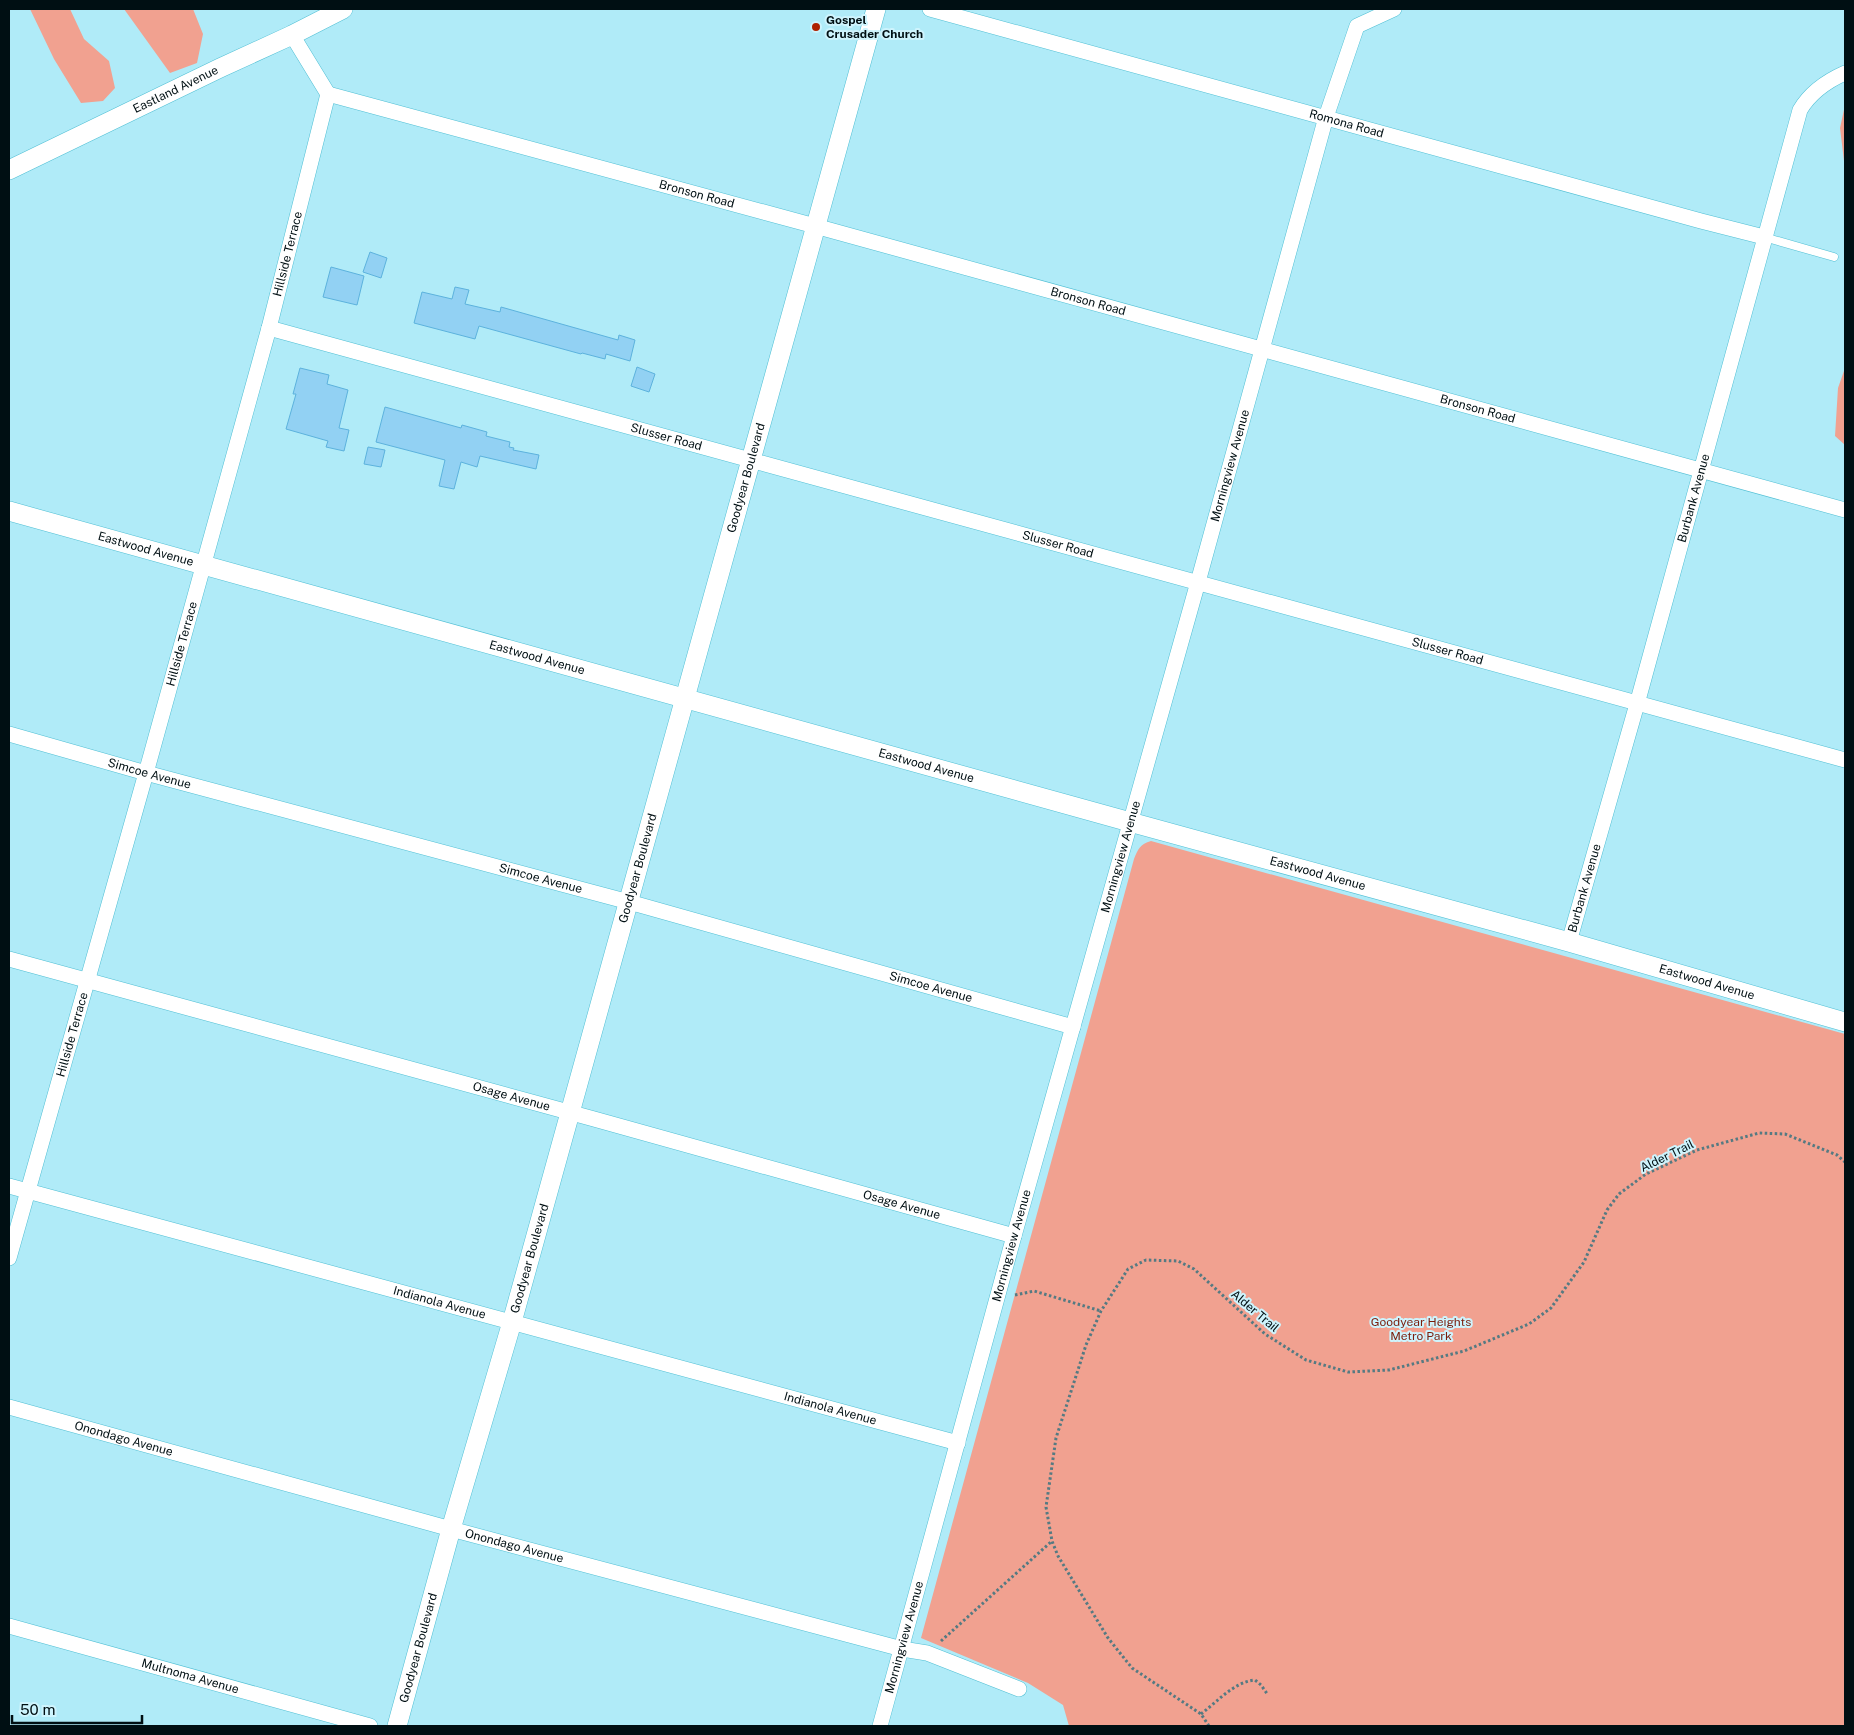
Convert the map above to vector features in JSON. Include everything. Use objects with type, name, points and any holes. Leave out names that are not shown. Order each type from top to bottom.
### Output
[{"type":"street","name":"Eastland Avenue","points":[[9,170],[343,9]]},
{"type":"street","name":"Goodyear Boulevard","points":[[397,1726],[451,1529],[512,1322],[876,9]]},
{"type":"street","name":"Romona Road","points":[[930,9],[1764,237]]},
{"type":"street","name":"Morningview Avenue","points":[[880,1726],[1014,1236],[1198,582],[1326,117],[1358,26],[1359,9]]},
{"type":"street","points":[[1358,26],[1394,9]]},
{"type":"street","points":[[292,35],[328,94]]},
{"type":"street","name":"Burbank Avenue","points":[[1569,942],[1637,704],[1800,110],[1807,98],[1845,73]]},
{"type":"street","name":"Bronson Road","points":[[328,94],[1845,510]]},
{"type":"street","name":"Hillside Terrace","points":[[9,1258],[269,328],[328,94]]},
{"type":"street","name":"Slusser Road","points":[[269,328],[1845,760]]},
{"type":"street","name":"Eastwood Avenue","points":[[9,511],[1569,942],[1845,1022]]},
{"type":"street","name":"Simcoe Avenue","points":[[9,734],[146,773],[629,902],[1073,1026]]},
{"type":"street","name":"Osage Avenue","points":[[9,959],[570,1112],[1014,1236]]},
{"type":"street","name":"Indianola Avenue","points":[[9,1186],[958,1443]]},
{"type":"street","name":"Onondago Avenue","points":[[9,1407],[451,1529],[902,1649],[927,1653],[1019,1689]]},
{"type":"street","name":"Multnoma Avenue","points":[[9,1626],[370,1726]]},
{"type":"lane","points":[[1764,237],[1834,257]]},
{"type":"path","name":"Alder Trail","points":[[1209,1726],[1201,1714],[1132,1668],[1108,1638],[1058,1556],[1052,1541],[1046,1507],[1056,1438],[1086,1345],[1101,1311],[1128,1269],[1146,1260],[1178,1261],[1194,1269],[1265,1334],[1306,1360],[1348,1372],[1389,1370],[1464,1351],[1529,1324],[1552,1308],[1584,1262],[1607,1210],[1619,1194],[1646,1174],[1697,1150],[1759,1134],[1784,1134],[1837,1155],[1845,1162]]},
{"type":"path","points":[[997,1298],[1034,1291],[1101,1311]]},
{"type":"path","points":[[927,1653],[1052,1541]]},
{"type":"path","points":[[1201,1714],[1234,1687],[1246,1681],[1256,1680],[1268,1695]]},
{"type":"green space","points":[[30,9],[70,9],[84,39],[109,61],[115,88],[103,101],[81,103],[54,59]]},
{"type":"green space","points":[[124,9],[193,9],[203,34],[197,63],[170,73]]},
{"type":"green space","points":[[1845,105],[1845,162],[1840,128]]},
{"type":"green space","points":[[1845,368],[1845,445],[1835,436],[1838,388]]},
{"type":"green space","name":"Goodyear Heights Metro Park","points":[[1151,841],[1845,1034],[1845,1726],[1069,1726],[1063,1705],[1028,1683],[921,1638],[1134,859],[1140,847]]},
{"type":"building","points":[[370,252],[387,258],[381,278],[363,272]]},
{"type":"building","points":[[331,267],[364,276],[357,305],[323,297]]},
{"type":"building","points":[[455,287],[469,290],[465,304],[500,312],[501,307],[618,340],[619,335],[635,340],[630,361],[606,354],[605,359],[581,354],[479,326],[475,339],[414,323],[422,292],[452,299]]},
{"type":"building","points":[[637,367],[655,374],[649,392],[631,386]]},
{"type":"building","points":[[300,368],[329,375],[327,384],[348,390],[339,428],[349,430],[344,451],[326,447],[328,441],[286,429],[296,394],[293,394]]},
{"type":"building","points":[[385,407],[461,428],[462,425],[487,432],[486,436],[510,442],[509,447],[514,448],[513,450],[539,455],[536,469],[480,456],[477,467],[461,462],[454,489],[439,486],[445,460],[376,442]]},
{"type":"building","points":[[368,447],[385,450],[381,467],[364,464]]},
{"type":"place","name":"Gospel Crusader Church","points":[[816,27]]}]
